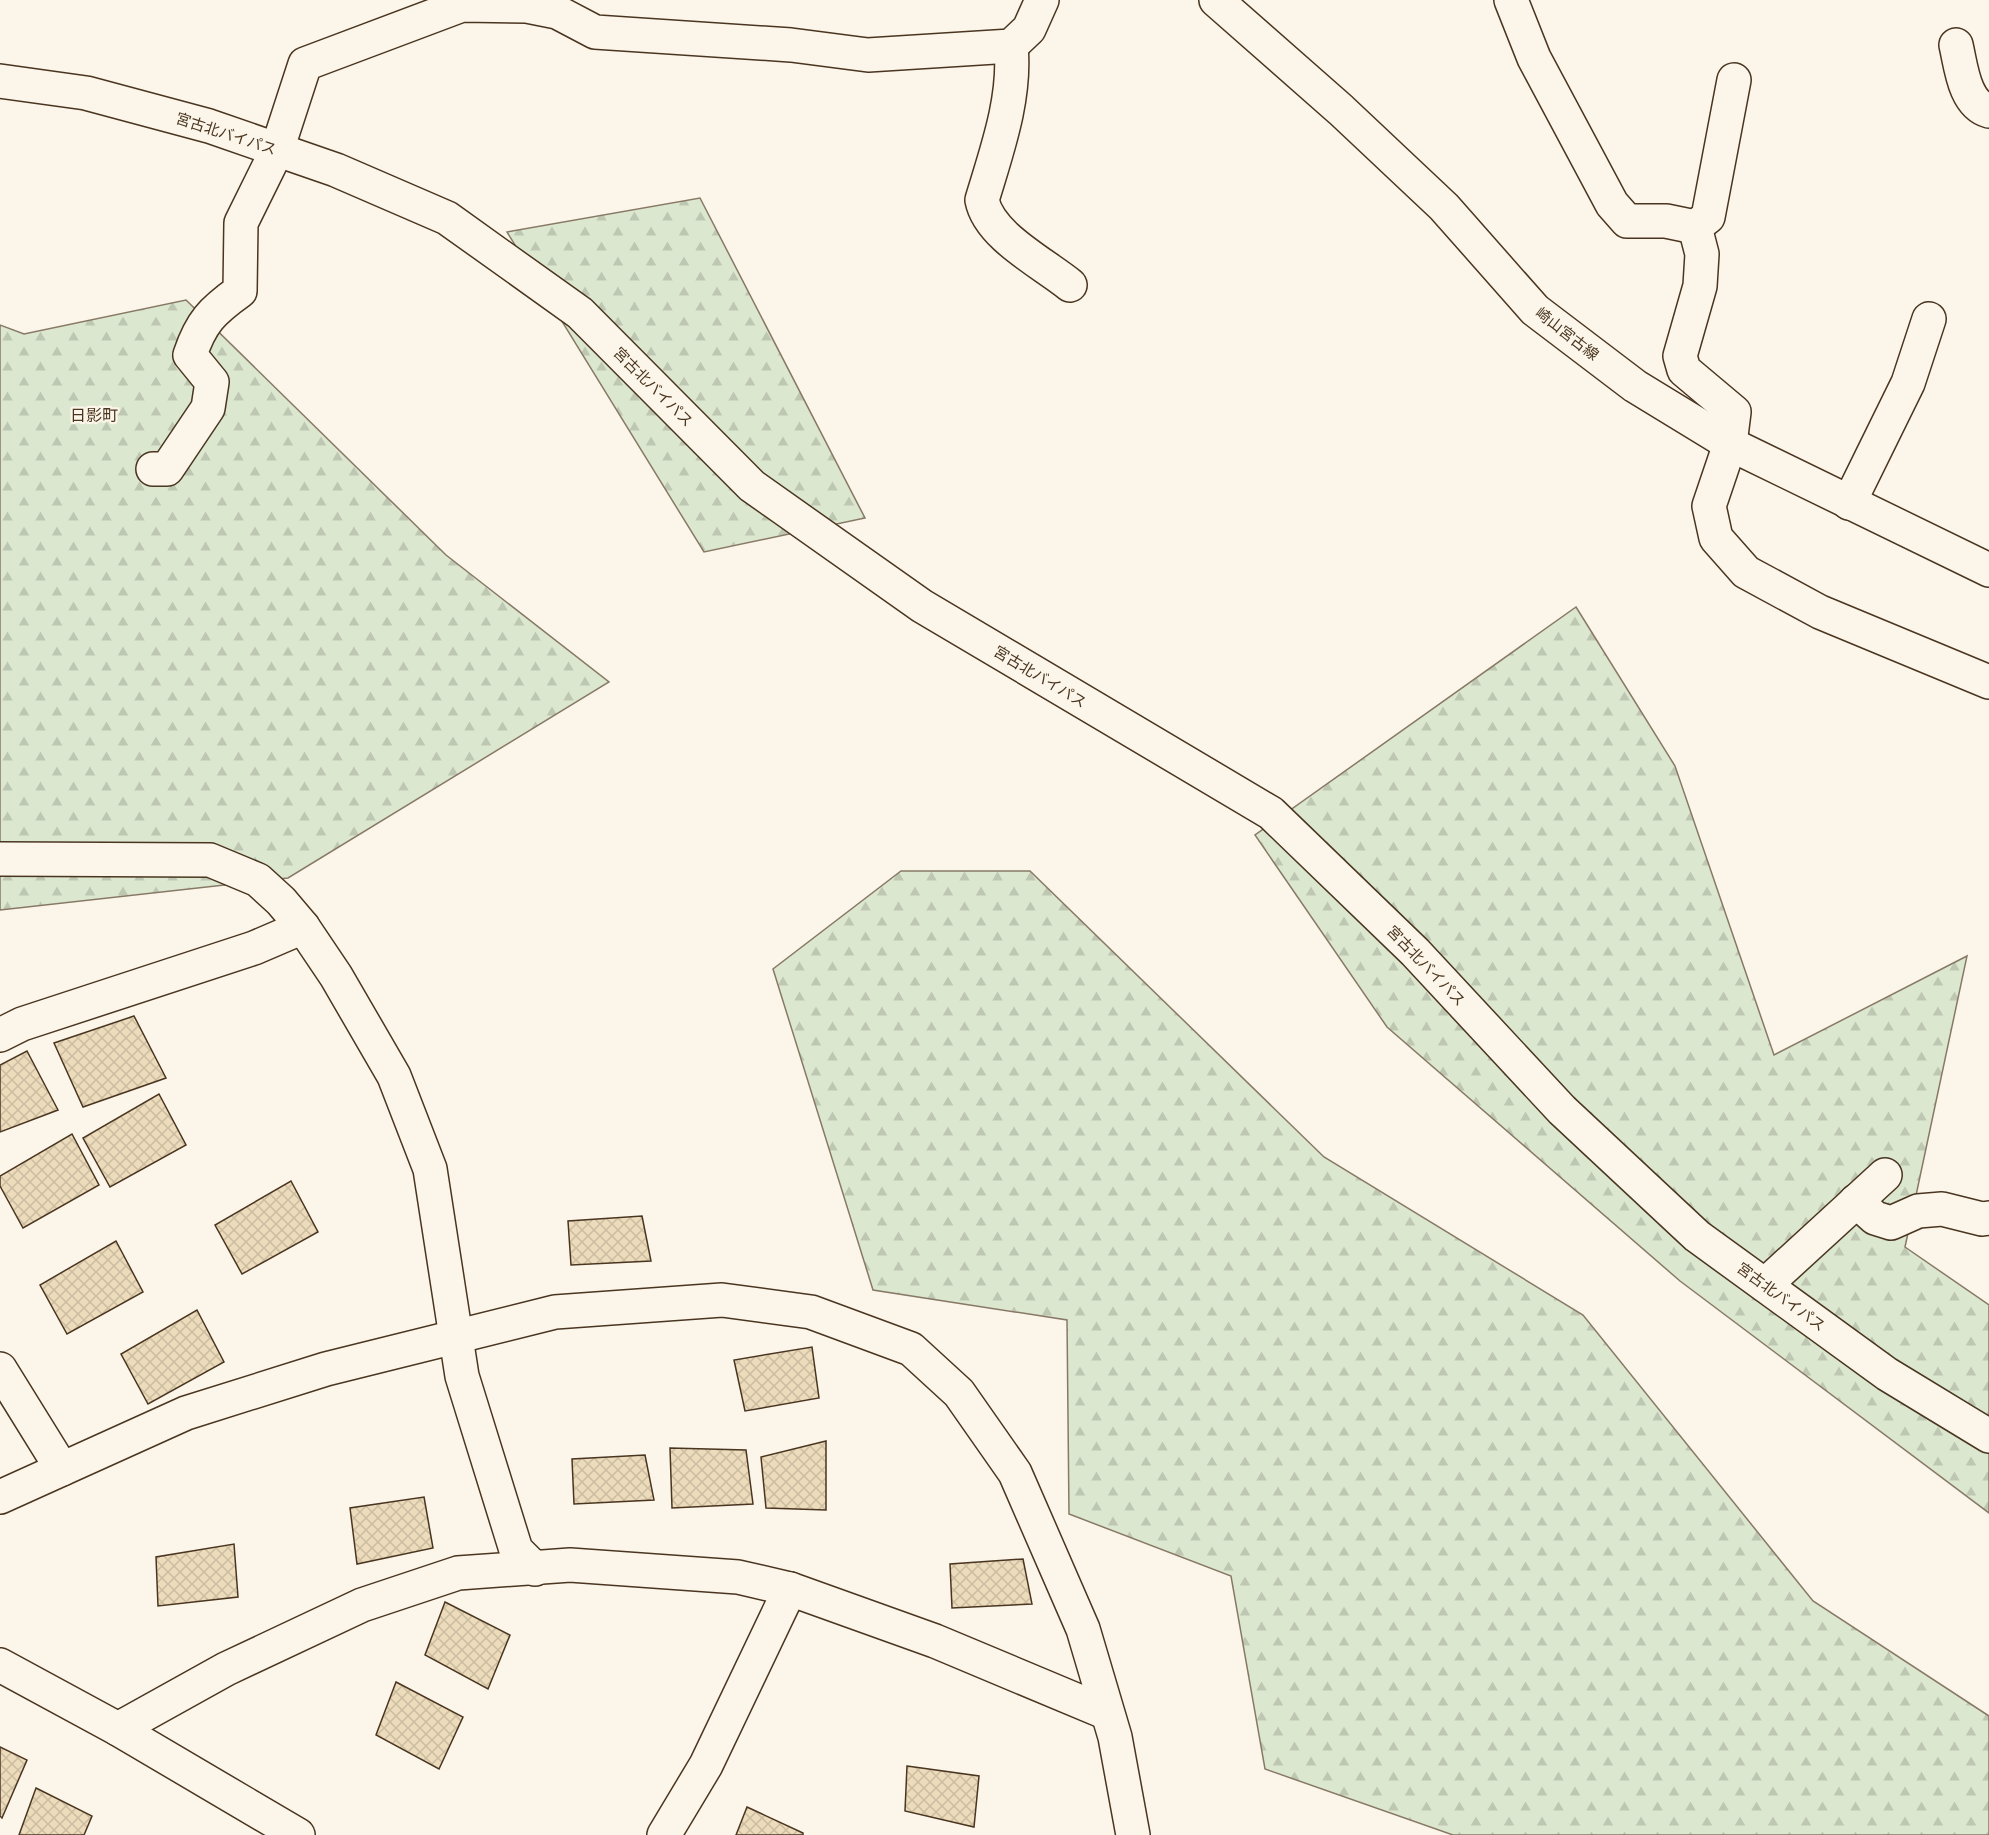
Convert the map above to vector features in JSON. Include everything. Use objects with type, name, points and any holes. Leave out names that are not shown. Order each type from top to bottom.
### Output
[{"type":"main road","points":[[153,469],[167,469],[208,408],[212,382],[190,355],[195,339],[213,310],[240,291],[241,223],[277,150],[305,64],[472,3],[528,3],[557,12],[595,32],[769,43],[868,55],[1011,46],[1029,29],[1042,0]]},
{"type":"main road","name":"崎山宮古線","points":[[1216,0],[1341,110],[1444,207],[1535,310],[1635,386],[1730,444],[1989,570]]},
{"type":"main road","points":[[1512,0],[1534,58],[1612,204],[1627,221],[1666,221],[1695,226],[1708,217],[1734,80]]},
{"type":"main road","points":[[1956,45],[1965,83],[1974,100],[1983,109],[1989,111]]},
{"type":"main road","points":[[1011,46],[1010,93],[1001,137],[982,200],[984,208],[1000,230],[1019,248],[1070,285]]},
{"type":"main road","name":"宮古北バイパス","points":[[0,81],[86,93],[209,126],[336,170],[447,218],[580,313],[752,486],[922,606],[1271,813],[1415,952],[1562,1110],[1697,1236],[1887,1374],[1989,1436]]},
{"type":"main road","points":[[1695,226],[1702,254],[1700,286],[1680,356],[1684,370],[1734,412],[1730,444],[1709,506],[1716,537],[1746,572],[1820,612],[1989,682]]},
{"type":"main road","points":[[1849,503],[1908,383],[1929,319]]},
{"type":"main road","points":[[0,859],[210,860],[258,880],[281,901],[303,927],[336,976],[394,1076],[430,1169],[454,1337],[462,1376],[516,1550],[535,1569]]},
{"type":"main road","points":[[0,1035],[22,1024],[254,948],[303,927]]},
{"type":"main road","points":[[1765,1285],[1885,1175]]},
{"type":"main road","points":[[1856,1201],[1875,1218],[1891,1223],[1918,1211],[1942,1209],[1982,1219],[1989,1218]]},
{"type":"main road","points":[[0,1497],[186,1413],[326,1369],[555,1312],[722,1300],[811,1312],[910,1349],[959,1393],[1015,1473],[1083,1629],[1115,1737],[1133,1835]]},
{"type":"main road","points":[[0,1369],[62,1469]]},
{"type":"main road","points":[[118,1729],[226,1669],[362,1605],[458,1573],[570,1565],[738,1577],[790,1589],[935,1641],[1107,1713]]},
{"type":"main road","points":[[664,1835],[706,1765],[790,1589]]},
{"type":"main road","points":[[0,1665],[118,1729],[298,1835]]},
{"type":"green space","points":[[700,198],[865,518],[704,552],[507,232]]},
{"type":"green space","points":[[186,300],[446,555],[609,682],[288,878],[0,910],[0,325],[24,334]]},
{"type":"green space","points":[[1576,607],[1675,766],[1774,1055],[1967,956],[1905,1247],[1989,1305],[1989,1513],[1680,1281],[1387,1027],[1255,835]]},
{"type":"green space","points":[[901,871],[1030,871],[1324,1157],[1583,1315],[1813,1601],[1989,1716],[1989,1835],[1453,1835],[1265,1769],[1231,1576],[1069,1514],[1067,1320],[873,1290],[773,969]]},
{"type":"building","points":[[134,1016],[166,1078],[83,1107],[54,1043]]},
{"type":"building","points":[[27,1051],[58,1110],[0,1132],[0,1065]]},
{"type":"building","points":[[159,1094],[186,1145],[110,1187],[83,1138]]},
{"type":"building","points":[[72,1134],[99,1185],[23,1228],[0,1186],[0,1176]]},
{"type":"building","points":[[291,1181],[318,1232],[242,1274],[215,1225]]},
{"type":"building","points":[[642,1216],[651,1261],[571,1265],[568,1221]]},
{"type":"building","points":[[116,1241],[143,1292],[67,1334],[40,1285]]},
{"type":"building","points":[[197,1310],[224,1362],[148,1404],[121,1354]]},
{"type":"building","points":[[812,1347],[819,1398],[745,1411],[734,1360]]},
{"type":"building","points":[[826,1441],[826,1510],[766,1508],[761,1457]]},
{"type":"building","points":[[670,1448],[746,1450],[753,1504],[672,1508]]},
{"type":"building","points":[[645,1455],[654,1500],[574,1504],[572,1459]]},
{"type":"building","points":[[424,1497],[433,1548],[357,1564],[350,1508]]},
{"type":"building","points":[[234,1544],[238,1597],[158,1606],[156,1557]]},
{"type":"building","points":[[1023,1559],[1032,1604],[952,1608],[950,1564]]},
{"type":"building","points":[[445,1602],[510,1635],[488,1689],[425,1655]]},
{"type":"building","points":[[396,1682],[463,1717],[439,1769],[376,1735]]},
{"type":"building","points":[[0,1747],[27,1760],[2,1818],[0,1816]]},
{"type":"building","points":[[907,1766],[979,1776],[974,1827],[905,1811]]},
{"type":"building","points":[[36,1788],[92,1816],[84,1835],[19,1835]]},
{"type":"building","points":[[747,1807],[803,1833],[803,1835],[736,1835]]},
{"type":"district","name":"日影町","points":[[94,415]]}]
